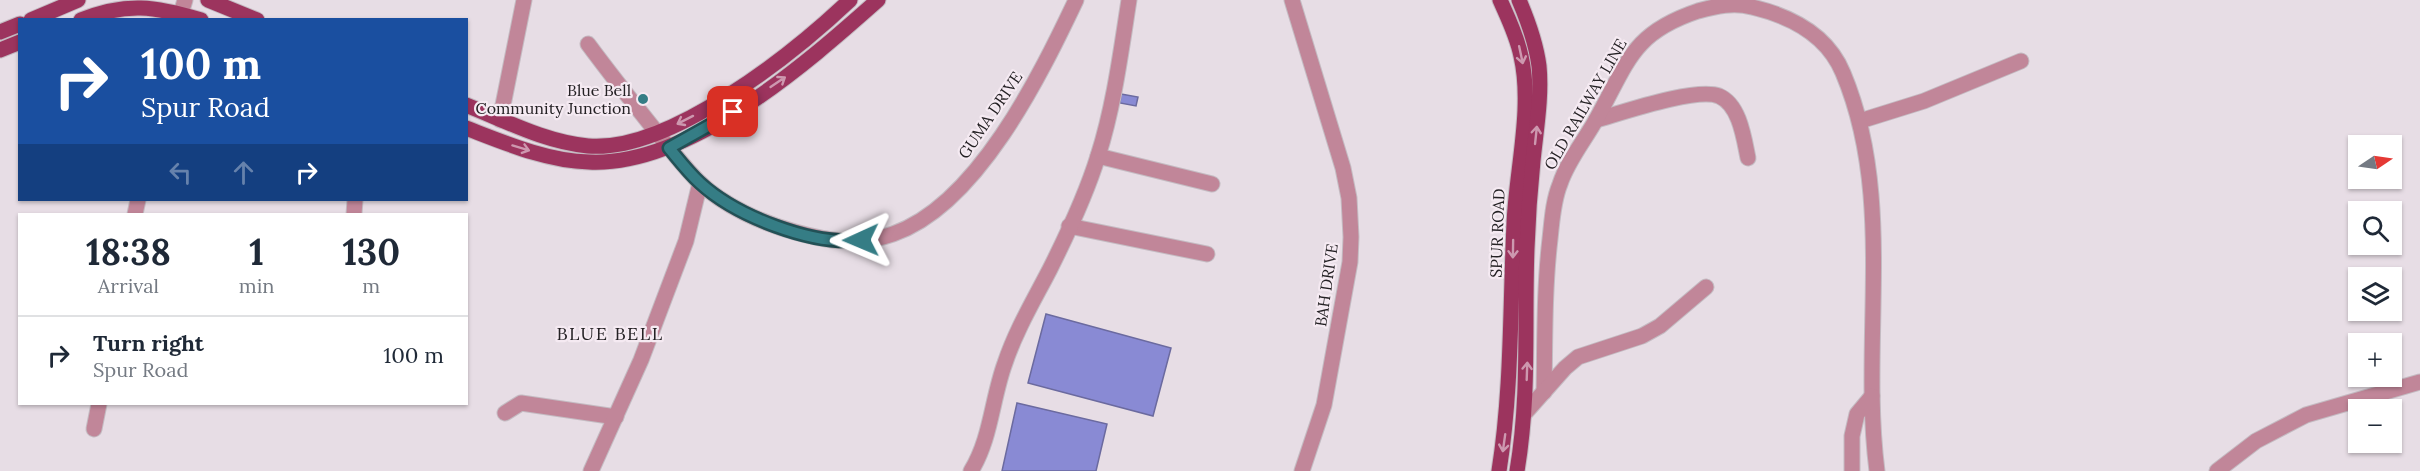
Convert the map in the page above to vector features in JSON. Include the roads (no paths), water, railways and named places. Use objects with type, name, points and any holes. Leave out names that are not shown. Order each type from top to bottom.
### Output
[{"type":"main road","points":[[36,18],[78,0]]},
{"type":"main road","points":[[468,106],[560,141],[590,146],[627,142],[658,134],[748,82],[822,26],[850,0]]},
{"type":"main road","points":[[468,129],[556,158],[590,162],[632,160],[669,148],[748,103],[788,76],[834,40],[878,0]]},
{"type":"main road","name":"SPUR ROAD","points":[[1499,471],[1508,406],[1514,224],[1525,86],[1522,58],[1516,36],[1500,0]]},
{"type":"main road","points":[[216,1],[253,18]]},
{"type":"main road","points":[[1508,18],[1521,5]]},
{"type":"main road","name":"SPUR ROAD","points":[[1517,471],[1525,413],[1527,240],[1539,104],[1539,66],[1533,36],[1521,5]]},
{"type":"main road","points":[[88,18],[126,7],[182,11],[197,18]]},
{"type":"main road","points":[[0,32],[18,25]]},
{"type":"main road","points":[[822,26],[834,40]]},
{"type":"main road","points":[[0,50],[18,43]]},
{"type":"street","points":[[501,120],[524,0]]},
{"type":"street","name":"GUMA DRIVE","points":[[588,44],[669,148],[700,183],[722,199],[774,226],[824,240],[847,242],[874,239],[913,225],[958,189],[1002,136],[1045,65],[1076,0]]},
{"type":"street","points":[[971,471],[982,447],[1004,363],[1070,226],[1098,156],[1112,98],[1129,0]]},
{"type":"street","name":"BAH DRIVE","points":[[1292,0],[1343,168],[1351,237],[1350,262],[1324,405],[1302,471]]},
{"type":"street","name":"OLD RAILWAY LINE","points":[[1544,392],[1547,269],[1552,218],[1559,184],[1626,62],[1644,38],[1674,19],[1739,2],[1778,13],[1806,28],[1827,45],[1843,70],[1860,121],[1872,213],[1874,261],[1871,419],[1877,471]]},
{"type":"street","points":[[1860,121],[1924,101],[2021,61]]},
{"type":"street","points":[[1596,120],[1676,98],[1702,94],[1720,96],[1732,107],[1748,158]]},
{"type":"street","points":[[1098,156],[1212,184]]},
{"type":"street","points":[[591,471],[641,360],[686,241],[700,183]]},
{"type":"street","points":[[1070,226],[1207,254]]},
{"type":"street","points":[[1525,413],[1578,357],[1642,336],[1660,326],[1707,287]]},
{"type":"street","points":[[2217,471],[2256,441],[2306,415],[2420,382]]},
{"type":"street","points":[[1852,471],[1852,436],[1857,414],[1872,396]]},
{"type":"street","points":[[505,413],[521,403],[616,417]]},
{"type":"street","points":[[94,429],[99,405]]},
{"type":"water","points":[[1121,94],[1138,97],[1136,106],[1120,103]]},
{"type":"water","points":[[1046,314],[1171,348],[1153,416],[1028,383]]},
{"type":"water","points":[[1017,403],[1107,424],[1096,471],[1002,471]]},
{"type":"place","name":"Blue Bell Community Junction","points":[[643,99]]},
{"type":"district","name":"BLUE BELL","points":[[610,333]]}]
